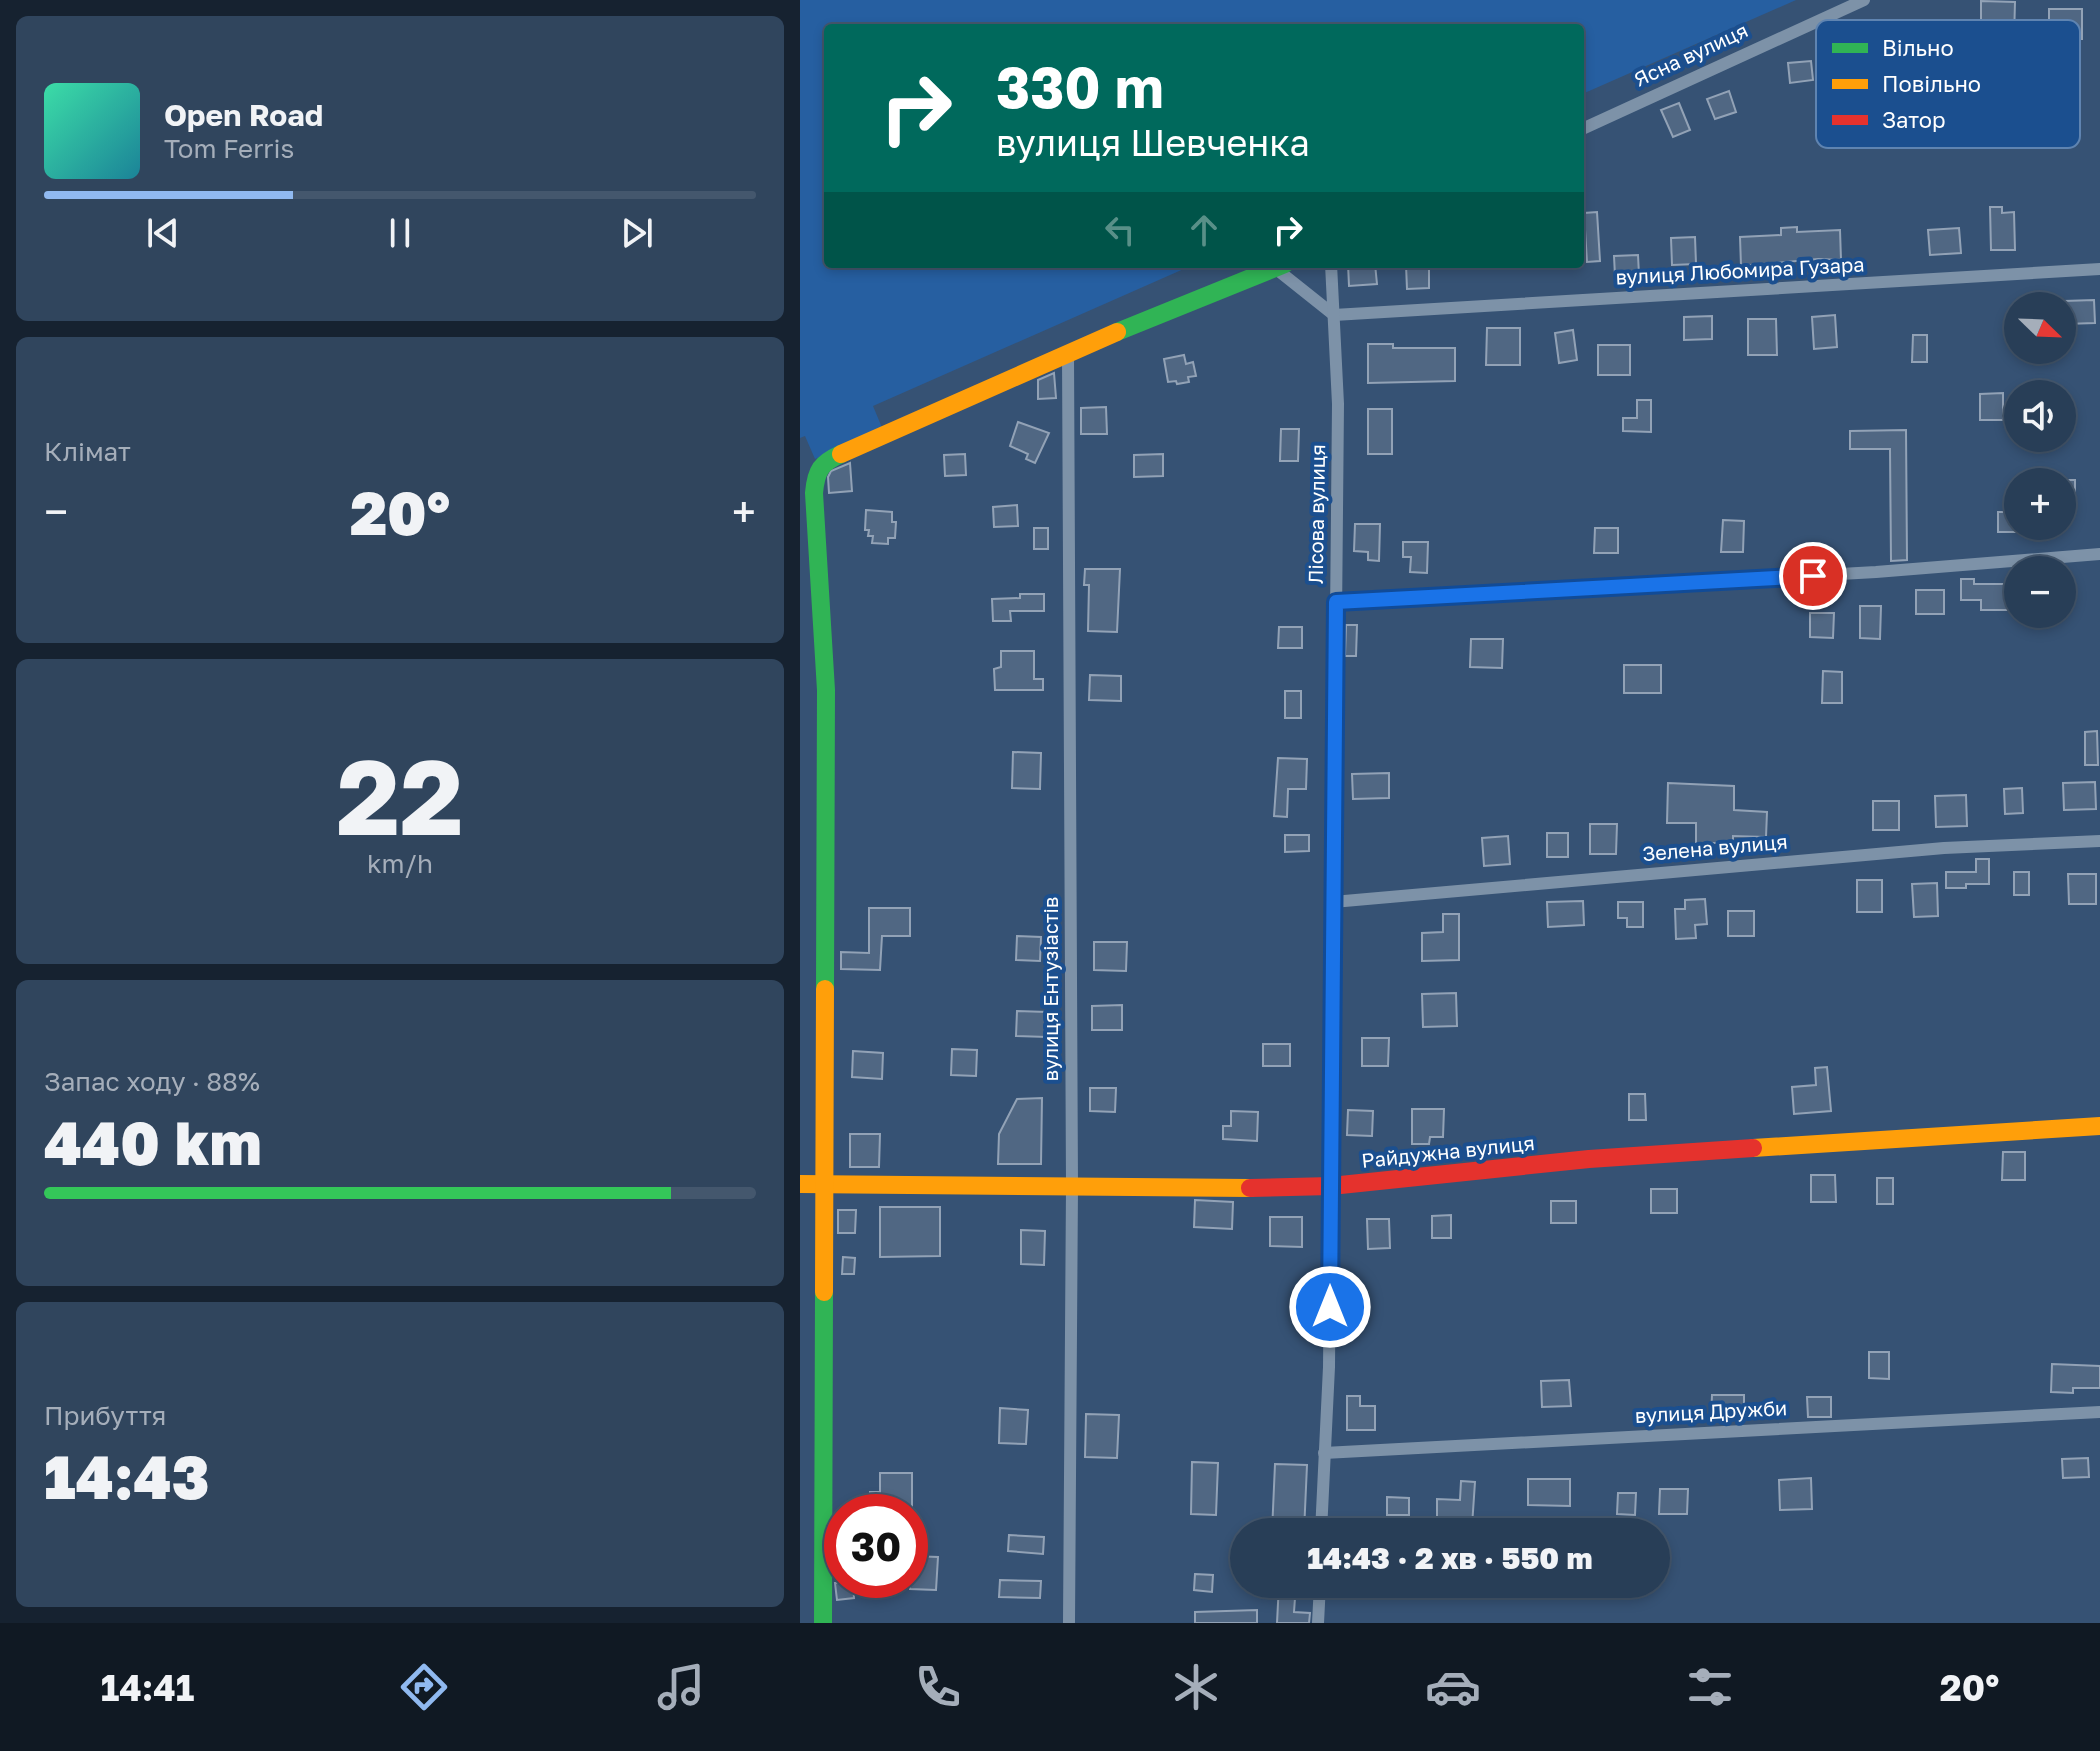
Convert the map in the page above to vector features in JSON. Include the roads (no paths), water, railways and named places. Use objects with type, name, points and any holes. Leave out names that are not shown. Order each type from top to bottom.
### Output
[{"type":"street","name":"Ясна вулиця","points":[[1820,20],[1864,0]]},
{"type":"street","name":"Ясна вулиця","points":[[1584,128],[1816,22]]},
{"type":"street","points":[[823,1623],[826,690],[814,493],[816,474],[823,462],[1145,320],[1275,268]]},
{"type":"street","points":[[1282,268],[1334,315]]},
{"type":"street","name":"Лісова вулиця","points":[[1322,1518],[1329,1367],[1338,404],[1331,268]]},
{"type":"street","name":"вулиця Любомира Гузара","points":[[1334,315],[2100,269]]},
{"type":"street","name":"вулиця Ентузіастів","points":[[1068,355],[1072,1186],[1069,1623]]},
{"type":"street","points":[[1336,602],[1876,572],[2100,554]]},
{"type":"street","name":"Зелена вулиця","points":[[1333,902],[1944,848],[2100,841]]},
{"type":"street","name":"Райдужна вулиця","points":[[800,1184],[1331,1186],[1589,1159],[2100,1126]]},
{"type":"street","name":"вулиця Дружби","points":[[1324,1453],[2100,1412]]},
{"type":"street","points":[[1318,1623],[1319,1598]]}]
